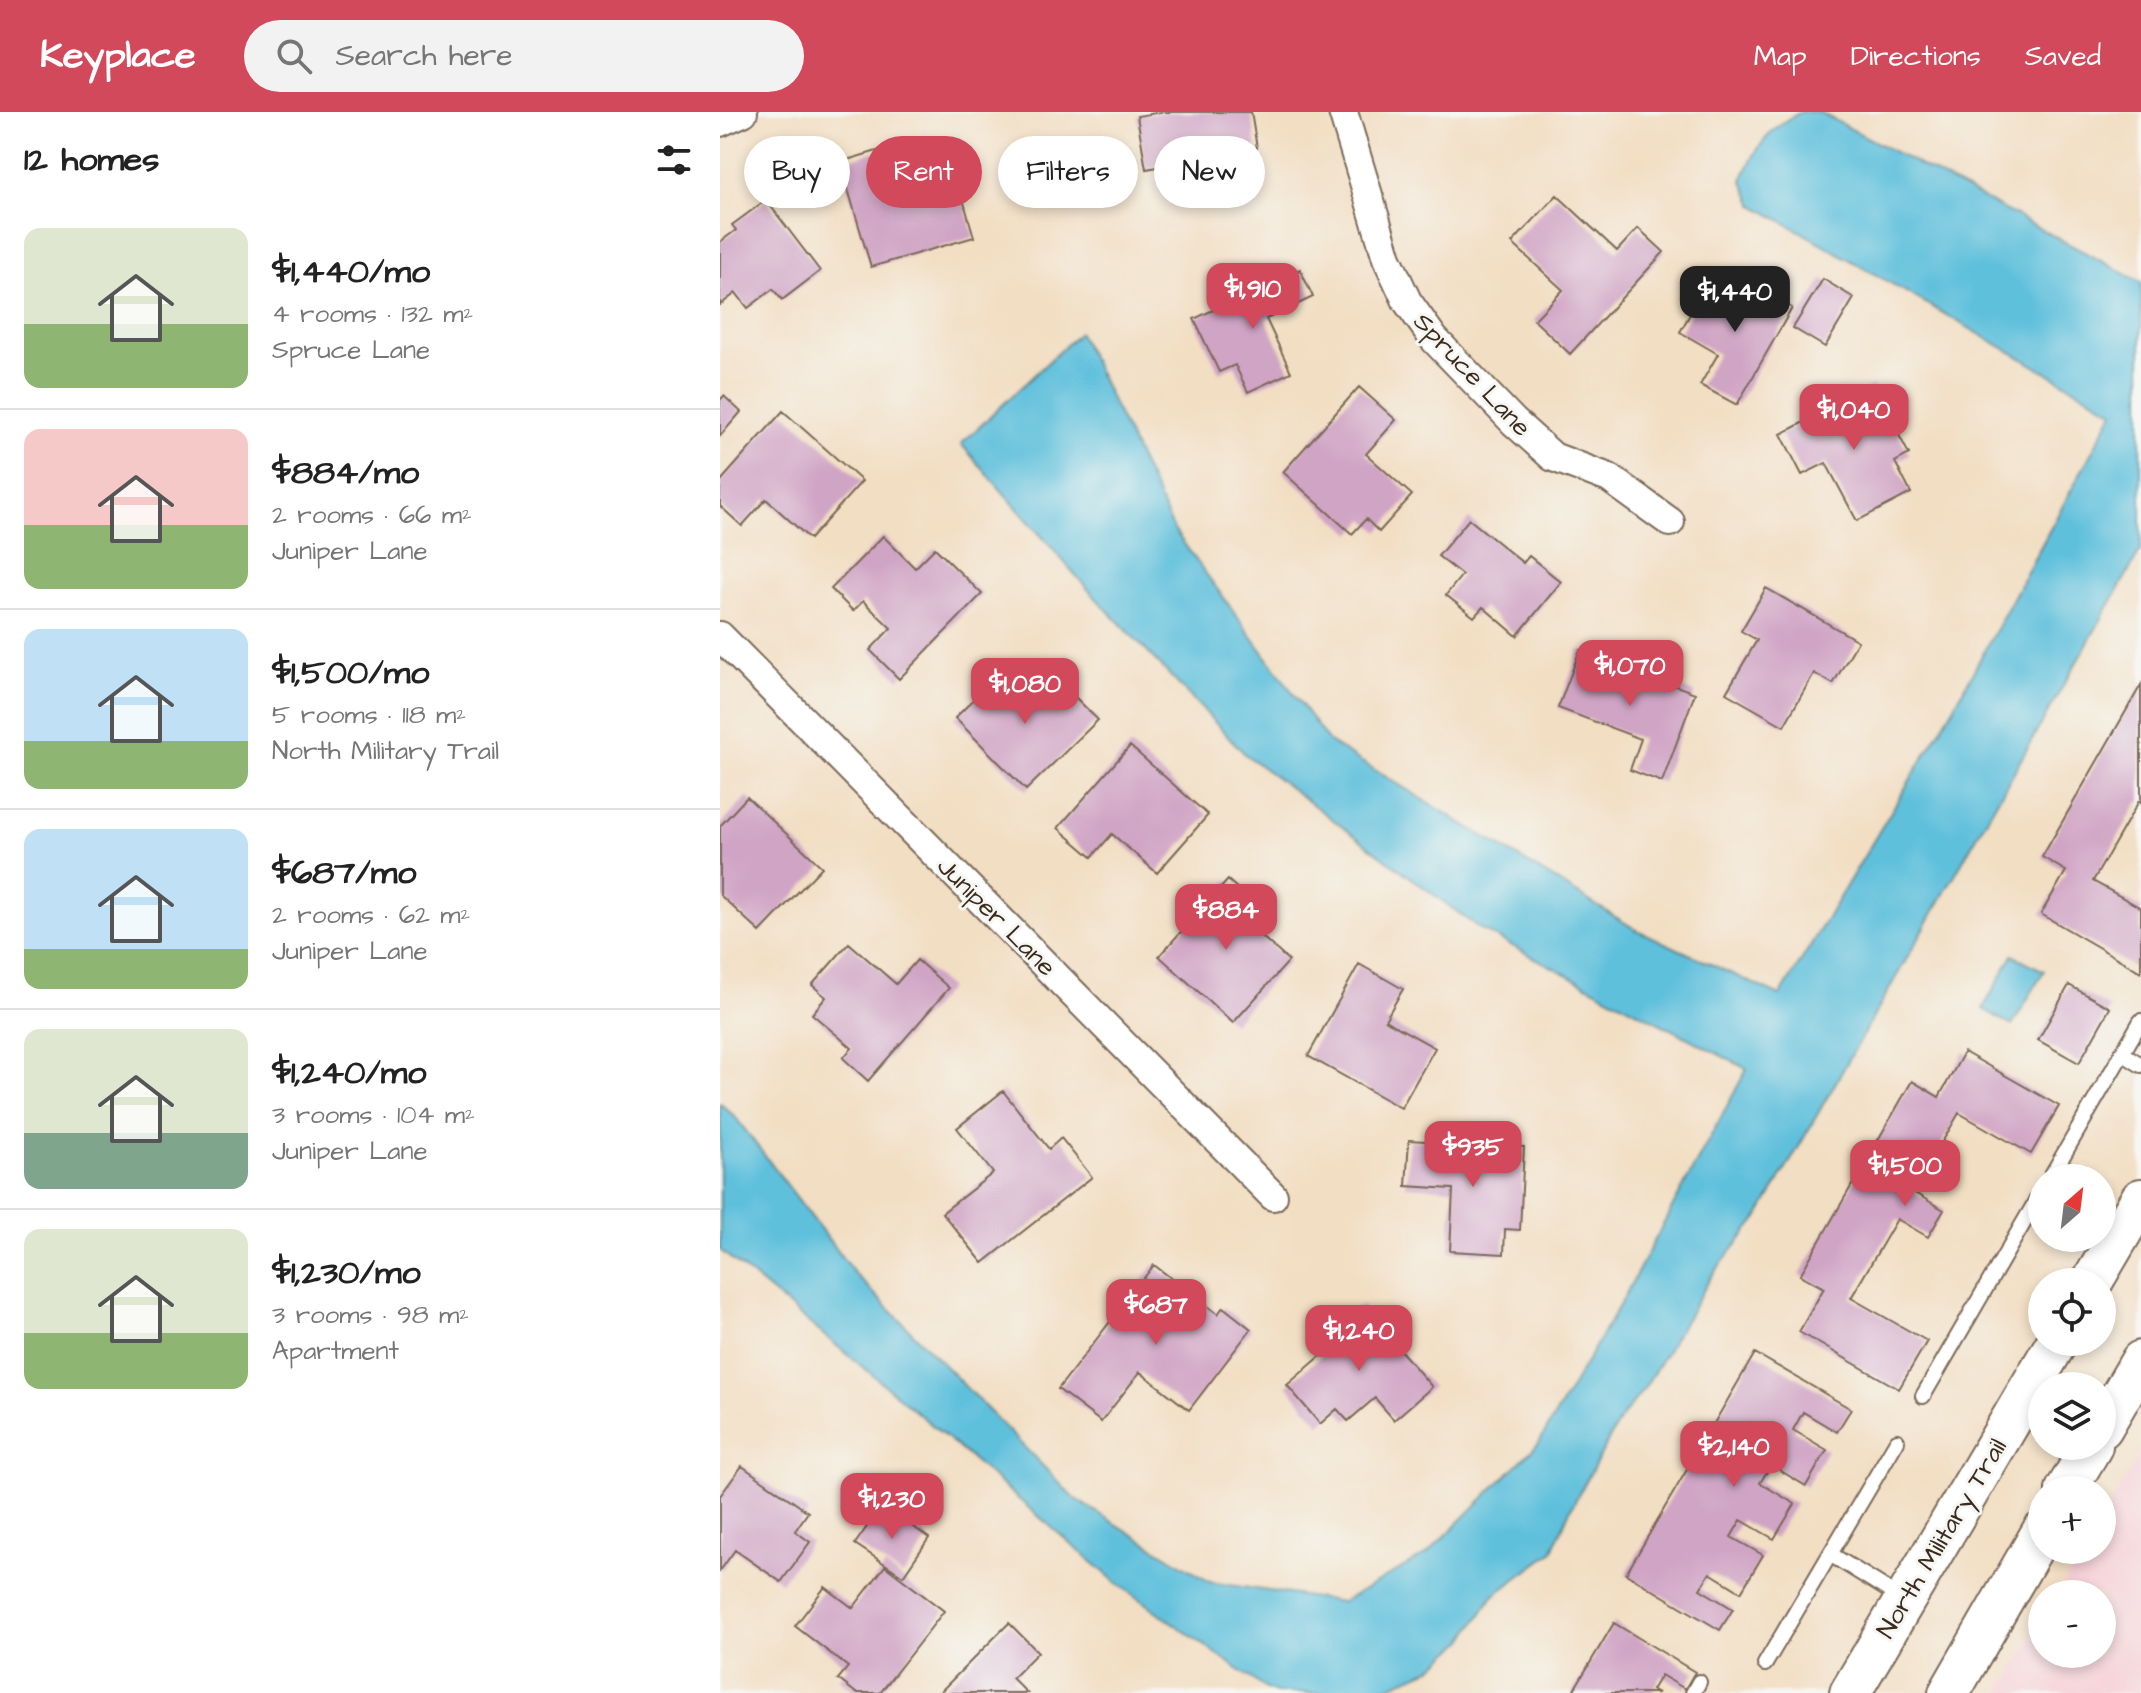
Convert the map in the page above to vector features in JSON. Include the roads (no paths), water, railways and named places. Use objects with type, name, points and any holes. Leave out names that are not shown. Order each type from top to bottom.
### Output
[{"type":"main road","points":[[2100,1268],[2141,1199]]},
{"type":"main road","name":"North Military Trail","points":[[1850,1693],[2049,1356]]},
{"type":"main road","points":[[2116,1404],[2141,1361]]},
{"type":"main road","points":[[1949,1693],[2028,1556]]},
{"type":"street","points":[[720,122],[743,112]]},
{"type":"street","name":"Spruce Lane","points":[[1343,112],[1387,258],[1407,301],[1434,339],[1514,422],[1553,457],[1609,478],[1670,522]]},
{"type":"street","name":"Juniper Lane","points":[[720,636],[1273,1196]]},
{"type":"lane","points":[[2058,1164],[2141,1021]]},
{"type":"lane","points":[[2122,1053],[2141,1065]]},
{"type":"lane","points":[[1923,1396],[2028,1215]]},
{"type":"lane","points":[[1765,1664],[1897,1441]]},
{"type":"lane","points":[[1830,1554],[1905,1600]]},
{"type":"water","points":[[1801,112],[1819,112],[2141,282],[2141,550],[1758,1218],[1713,1274],[1645,1387],[1619,1421],[1570,1510],[1552,1552],[1493,1596],[1464,1640],[1432,1668],[1374,1693],[1277,1693],[1266,1689],[1118,1584],[886,1386],[720,1250],[720,1103],[736,1118],[855,1274],[1074,1498],[1210,1582],[1342,1602],[1427,1554],[1539,1443],[1623,1299],[1747,1069],[1480,929],[1246,755],[1094,596],[961,444],[1079,333],[1174,530],[1329,742],[1637,930],[1780,996],[1954,707],[2114,411],[1754,205],[1742,180],[1747,169],[1758,148],[1772,132]]},
{"type":"water","points":[[2013,955],[2044,971],[2012,1026],[1983,1009]]}]
